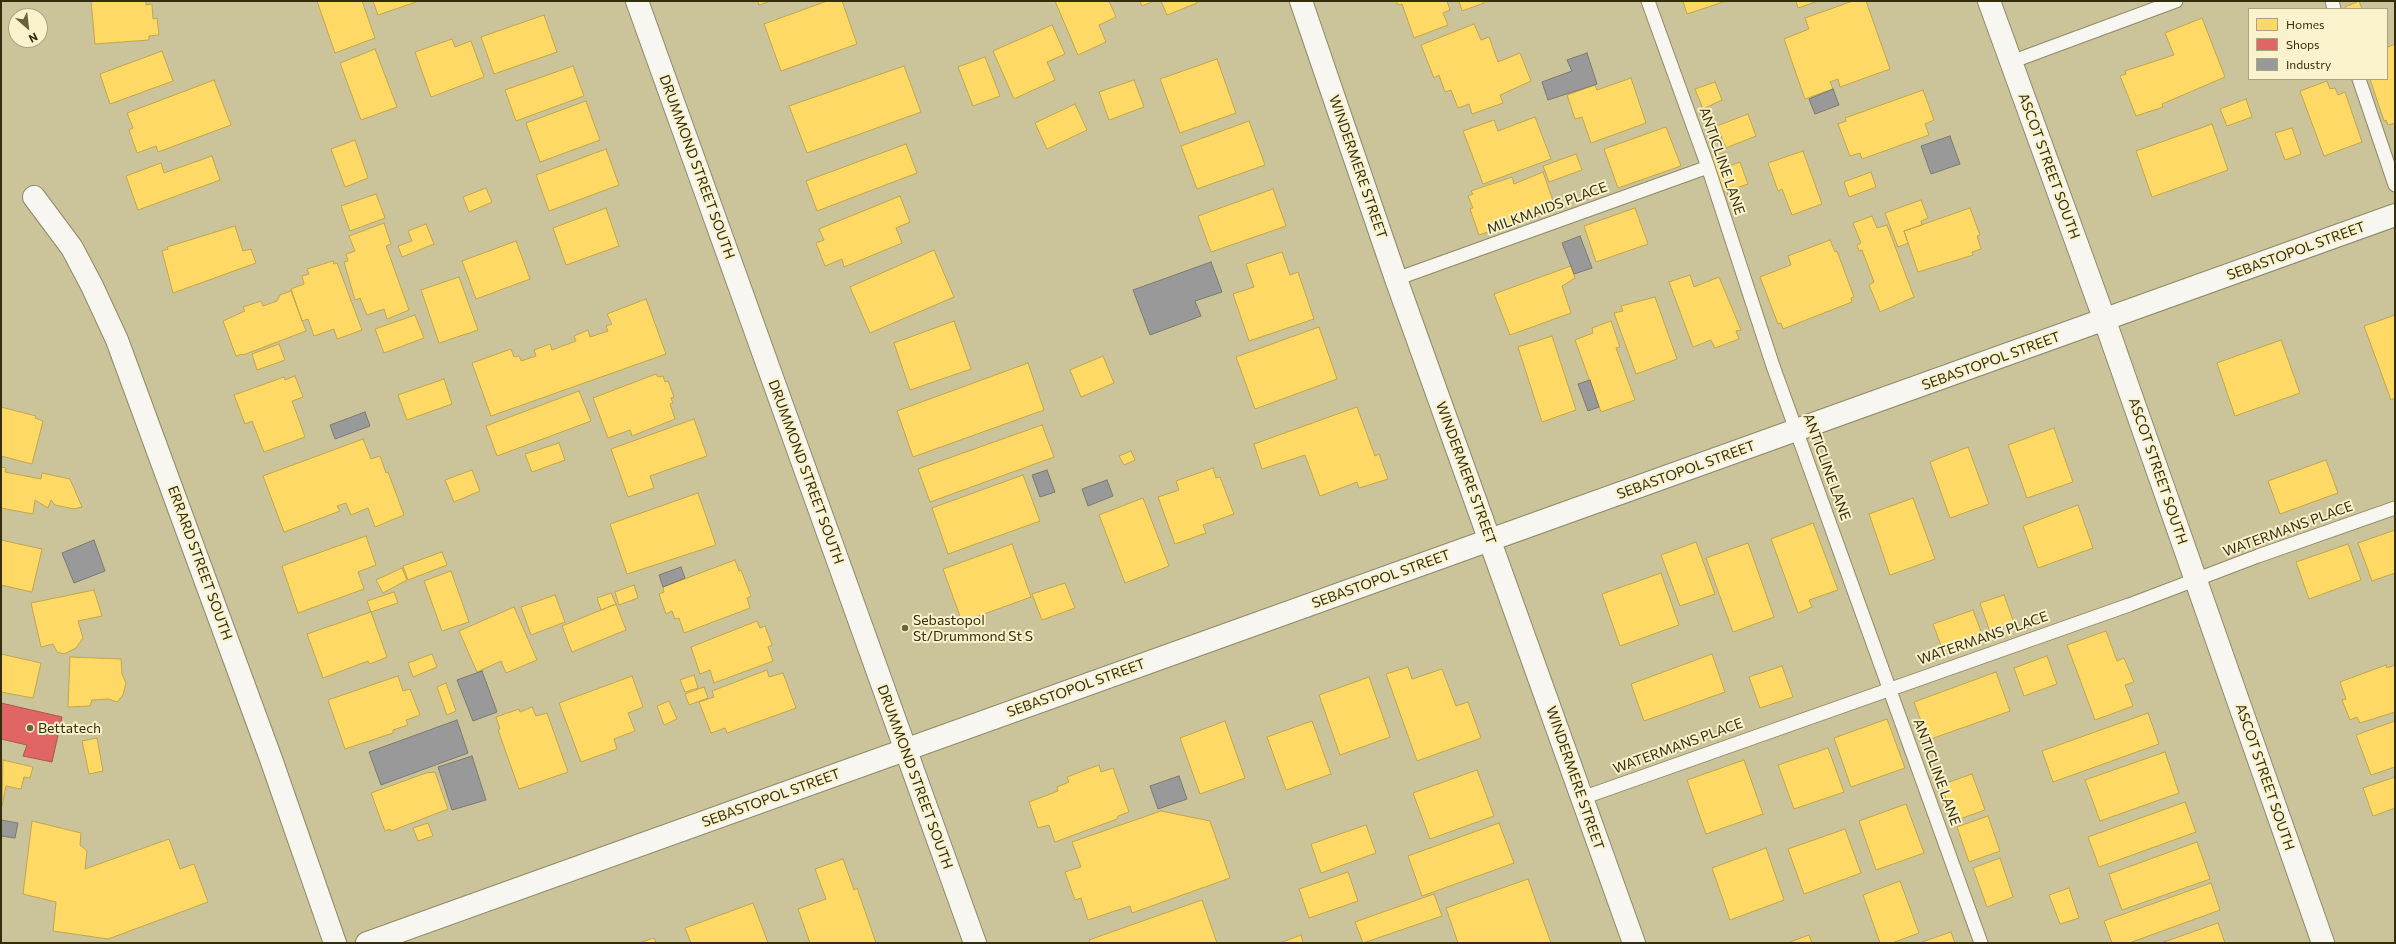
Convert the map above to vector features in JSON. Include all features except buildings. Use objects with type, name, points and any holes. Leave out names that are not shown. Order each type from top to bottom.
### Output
[{"type":"street","name":"DRUMMOND STREET SOUTH","points":[[637,1],[975,943]]},
{"type":"street","name":"WINDERMERE STREET","points":[[1301,1],[1396,279],[1634,943]]},
{"type":"street","name":"ASCOT STREET SOUTH","points":[[1989,1],[2105,321],[2323,943]]},
{"type":"street","name":"ERRARD STREET SOUTH","points":[[34,197],[72,248],[92,286],[117,340],[269,752],[335,943]]},
{"type":"street","name":"SEBASTOPOL STREET","points":[[367,943],[2105,321],[2395,215]]},
{"type":"lane","name":"ANTICLINE LANE","points":[[1648,1],[1708,167],[1773,366],[1981,943]]},
{"type":"lane","points":[[2011,62],[2176,1]]},
{"type":"lane","points":[[2359,80],[2395,185]]},
{"type":"lane","name":"MILKMAIDS PLACE","points":[[1396,279],[1708,167]]},
{"type":"lane","name":"WATERMANS PLACE","points":[[1582,798],[1890,688],[2129,605],[2195,579],[2395,508]]},
{"type":"place","name":"Sebastopol St/Drummond St S","points":[[905,628]]},
{"type":"place","name":"Bettatech","points":[[30,728]]}]
